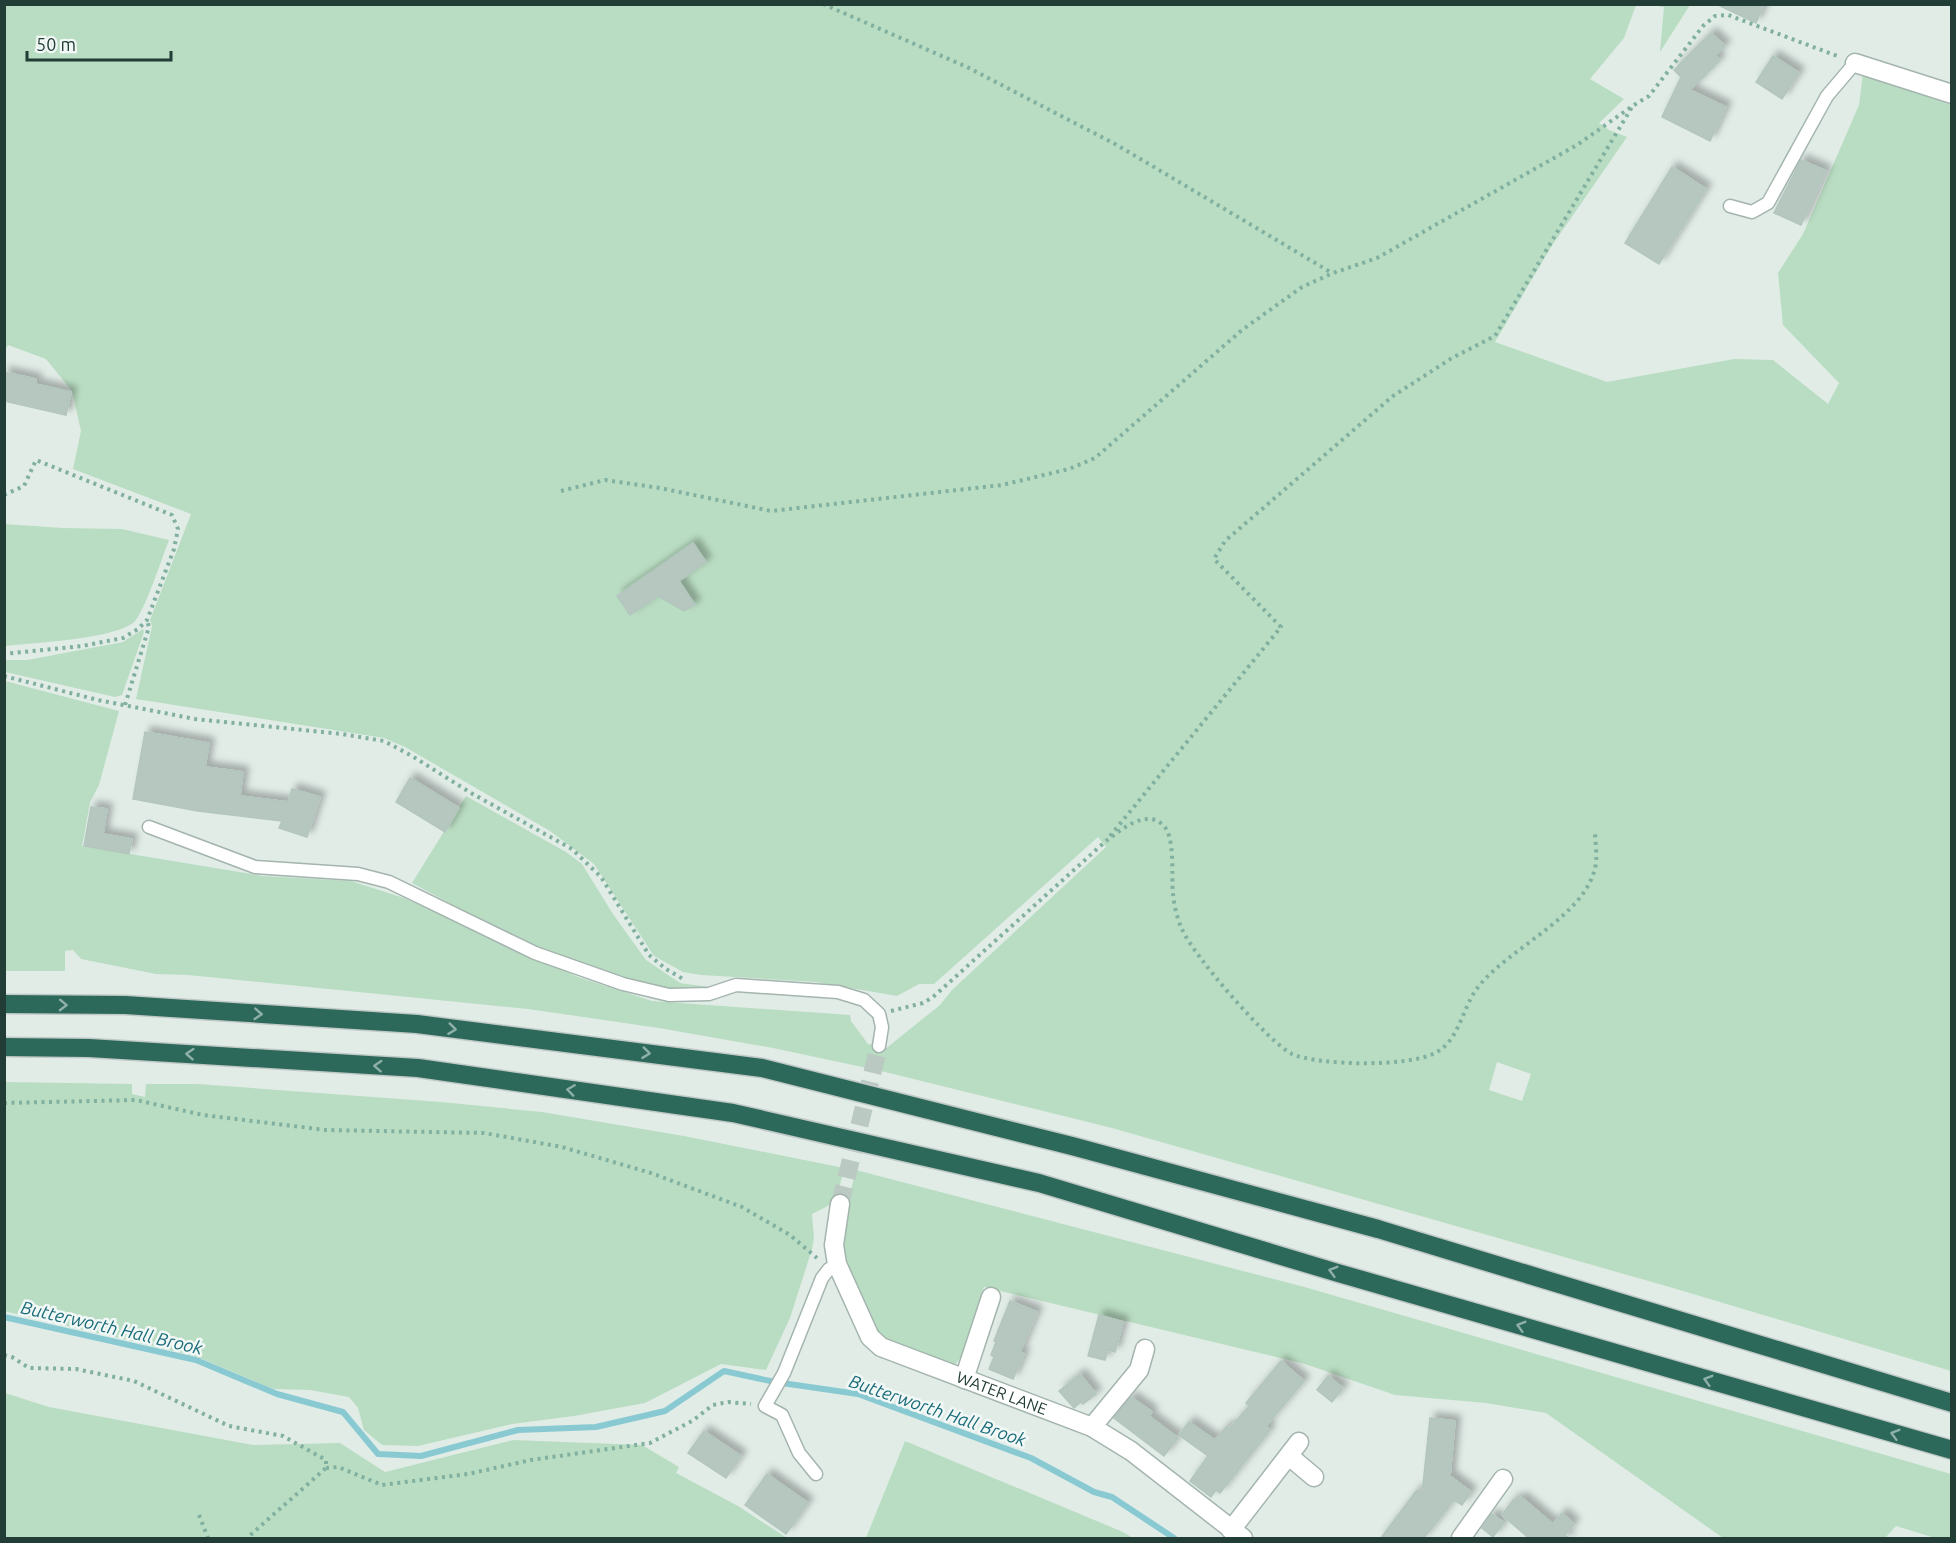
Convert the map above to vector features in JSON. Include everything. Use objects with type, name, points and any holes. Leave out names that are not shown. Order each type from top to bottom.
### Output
[{"type":"highway","points":[[4,1004],[125,1005],[417,1024],[762,1068],[1060,1143],[1378,1229],[1952,1403]]},
{"type":"highway","points":[[4,1047],[89,1048],[418,1068],[733,1113],[1039,1184],[1952,1450]]},
{"type":"street","points":[[1855,63],[1952,94]]},
{"type":"street","name":"WATER LANE","points":[[840,1204],[833,1266],[870,1337],[881,1347],[1092,1427],[1131,1451],[1237,1534]]},
{"type":"street","points":[[964,1379],[991,1297]]},
{"type":"street","points":[[1092,1427],[1139,1370],[1145,1349]]},
{"type":"street","points":[[1237,1534],[1294,1449],[1314,1477]]},
{"type":"street","points":[[1461,1539],[1503,1479]]},
{"type":"lane","points":[[1730,206],[1752,212],[1768,203],[1827,96],[1855,63]]},
{"type":"lane","points":[[149,827],[255,867],[358,874],[389,882],[535,953],[622,984],[669,995],[709,994],[736,985],[838,992],[864,1000],[879,1014],[882,1027],[879,1046]]},
{"type":"lane","points":[[816,1474],[799,1453],[782,1415],[765,1406],[784,1373],[822,1278],[833,1266]]},
{"type":"path","points":[[823,4],[967,67],[1117,145],[1333,273]]},
{"type":"path","points":[[561,491],[604,480],[660,488],[771,512],[1002,485],[1069,469],[1095,458],[1242,330],[1302,287],[1333,273],[1377,258],[1577,145],[1649,96],[1703,26],[1715,16],[1728,15],[1855,63]]},
{"type":"path","points":[[1106,841],[1281,627],[1214,560],[1225,541],[1393,396],[1452,358],[1495,336],[1634,105]]},
{"type":"path","points":[[4,495],[24,486],[36,460],[172,515],[178,529],[174,549],[147,620],[138,629],[123,638],[82,646],[4,654]]},
{"type":"path","points":[[124,705],[149,627],[147,620]]},
{"type":"path","points":[[4,676],[124,705],[195,719],[342,734],[384,741],[572,849],[601,877],[649,955],[666,969],[687,981]]},
{"type":"path","points":[[879,1014],[923,1003],[933,997],[1106,841],[1129,824],[1154,819],[1164,825],[1170,836],[1173,895],[1181,929],[1200,958],[1274,1042],[1292,1053],[1313,1060],[1372,1063],[1416,1060],[1445,1048],[1471,997],[1492,971],[1555,922],[1576,902],[1589,882],[1595,867],[1595,831]]},
{"type":"path","points":[[4,1103],[136,1100],[203,1115],[327,1130],[484,1133],[562,1148],[651,1173],[742,1207],[790,1235],[833,1266]]},
{"type":"path","points":[[4,1355],[12,1357],[29,1368],[76,1369],[134,1381],[229,1426],[283,1436],[326,1460],[326,1468]]},
{"type":"path","points":[[247,1539],[326,1468],[338,1467],[382,1485],[468,1474],[531,1460],[650,1443],[692,1420],[713,1405],[728,1402],[765,1406]]},
{"type":"path","points":[[199,1515],[208,1539]]},
{"type":"green space","points":[[4,5],[1636,5],[1624,38],[1590,79],[1624,99],[1599,123],[1627,137],[1551,247],[1495,342],[1607,382],[1734,359],[1773,360],[1828,404],[1839,383],[1783,325],[1778,273],[1803,234],[1859,105],[1863,74],[1951,105],[1951,1371],[1673,1288],[1112,1128],[881,1071],[773,1048],[659,1028],[528,1009],[188,975],[156,974],[81,959],[73,950],[65,951],[65,971],[5,971],[5,681],[119,711],[99,785],[90,802],[82,846],[263,876],[351,881],[404,898],[578,977],[652,1001],[850,1015],[851,1021],[868,1044],[884,1050],[940,1005],[952,990],[1106,847],[1098,837],[934,984],[919,984],[897,996],[816,982],[683,972],[654,956],[594,864],[550,831],[405,747],[384,738],[136,699],[152,626],[150,620],[191,514],[73,469],[81,431],[72,391],[46,359],[8,345],[5,350]],"holes":[[[1497,1062],[1531,1074],[1522,1101],[1489,1090]]]},
{"type":"green space","points":[[1652,5],[1690,5],[1660,52],[1664,7]]},
{"type":"green space","points":[[4,524],[122,529],[169,540],[144,606],[135,621],[126,627],[93,636],[5,646]]},
{"type":"green space","points":[[143,629],[144,632],[122,695],[115,697],[5,672],[5,660],[27,660],[123,642]]},
{"type":"green space","points":[[466,796],[566,852],[582,864],[613,914],[646,960],[680,983],[709,987],[670,990],[618,978],[524,943],[412,883]]},
{"type":"green space","points":[[5,1082],[132,1084],[132,1094],[145,1097],[146,1084],[197,1084],[542,1112],[684,1136],[844,1168],[836,1202],[812,1214],[814,1238],[812,1249],[790,1318],[766,1370],[721,1364],[645,1403],[512,1424],[418,1446],[382,1445],[364,1430],[358,1408],[349,1397],[310,1390],[273,1389],[195,1356],[4,1311]]},
{"type":"green space","points":[[856,1170],[1308,1288],[1951,1474],[1951,1538],[1935,1538],[1896,1526],[1885,1538],[1723,1538],[1546,1413],[1486,1403],[1395,1395],[1305,1364],[984,1287],[964,1351],[954,1365],[878,1338],[847,1272],[840,1234]]},
{"type":"green space","points":[[5,1393],[49,1407],[253,1445],[340,1443],[385,1472],[513,1440],[642,1445],[679,1467],[676,1473],[738,1506],[787,1538],[5,1538]]},
{"type":"green space","points":[[905,1441],[1123,1532],[1133,1538],[866,1538]]},
{"type":"building","points":[[1716,4],[1764,4],[1756,23]]},
{"type":"building","points":[[1711,33],[1725,46],[1715,56],[1720,60],[1690,90],[1726,107],[1710,141],[1662,117],[1681,77],[1674,70]]},
{"type":"building","points":[[1773,56],[1799,73],[1782,99],[1756,82]]},
{"type":"building","points":[[1801,160],[1826,171],[1801,225],[1774,213]]},
{"type":"building","points":[[1672,167],[1706,189],[1659,264],[1625,243]]},
{"type":"building","points":[[4,372],[36,379],[35,384],[71,392],[66,415],[4,401]]},
{"type":"building","points":[[693,543],[706,562],[679,581],[695,605],[684,611],[658,596],[630,615],[617,596]]},
{"type":"building","points":[[145,732],[209,743],[205,767],[243,772],[240,796],[288,802],[292,789],[320,797],[307,837],[279,828],[282,821],[198,811],[133,799]]},
{"type":"building","points":[[410,778],[459,808],[445,832],[396,802]]},
{"type":"building","points":[[91,807],[107,809],[103,834],[132,839],[129,854],[84,846]]},
{"type":"building","points":[[1010,1301],[1037,1312],[1020,1352],[1024,1354],[1013,1379],[989,1369],[994,1357],[991,1355],[996,1342],[994,1341]]},
{"type":"building","points":[[1099,1315],[1123,1322],[1115,1352],[1108,1350],[1105,1360],[1088,1356]]},
{"type":"building","points":[[1281,1361],[1304,1381],[1266,1426],[1270,1430],[1220,1493],[1216,1490],[1211,1497],[1190,1481],[1208,1456],[1179,1435],[1189,1422],[1215,1440],[1227,1426],[1230,1428],[1249,1406],[1246,1403]]},
{"type":"building","points":[[1080,1374],[1096,1394],[1074,1408],[1059,1391]]},
{"type":"building","points":[[1328,1376],[1343,1388],[1332,1402],[1317,1390]]},
{"type":"building","points":[[1131,1397],[1152,1412],[1149,1416],[1178,1438],[1164,1456],[1114,1418]]},
{"type":"building","points":[[1430,1418],[1455,1421],[1450,1476],[1471,1492],[1462,1505],[1454,1500],[1423,1539],[1380,1539],[1417,1490],[1422,1494]]},
{"type":"building","points":[[704,1431],[741,1456],[726,1478],[688,1453]]},
{"type":"building","points":[[767,1474],[808,1503],[786,1534],[745,1505]]},
{"type":"building","points":[[1521,1497],[1553,1524],[1562,1513],[1574,1524],[1565,1535],[1570,1539],[1530,1539],[1502,1515],[1514,1499],[1517,1502]]},
{"type":"building","points":[[1492,1514],[1504,1523],[1493,1537],[1482,1528]]},
{"type":"waterway","name":"Butterworth Hall Brook","points":[[4,1317],[196,1360],[277,1394],[343,1412],[378,1454],[421,1456],[518,1430],[596,1427],[665,1411],[724,1371],[775,1382],[858,1394],[1031,1458],[1094,1492],[1112,1497],[1174,1538]]},
{"type":"tunnel","points":[[840,1204],[879,1046]]}]
